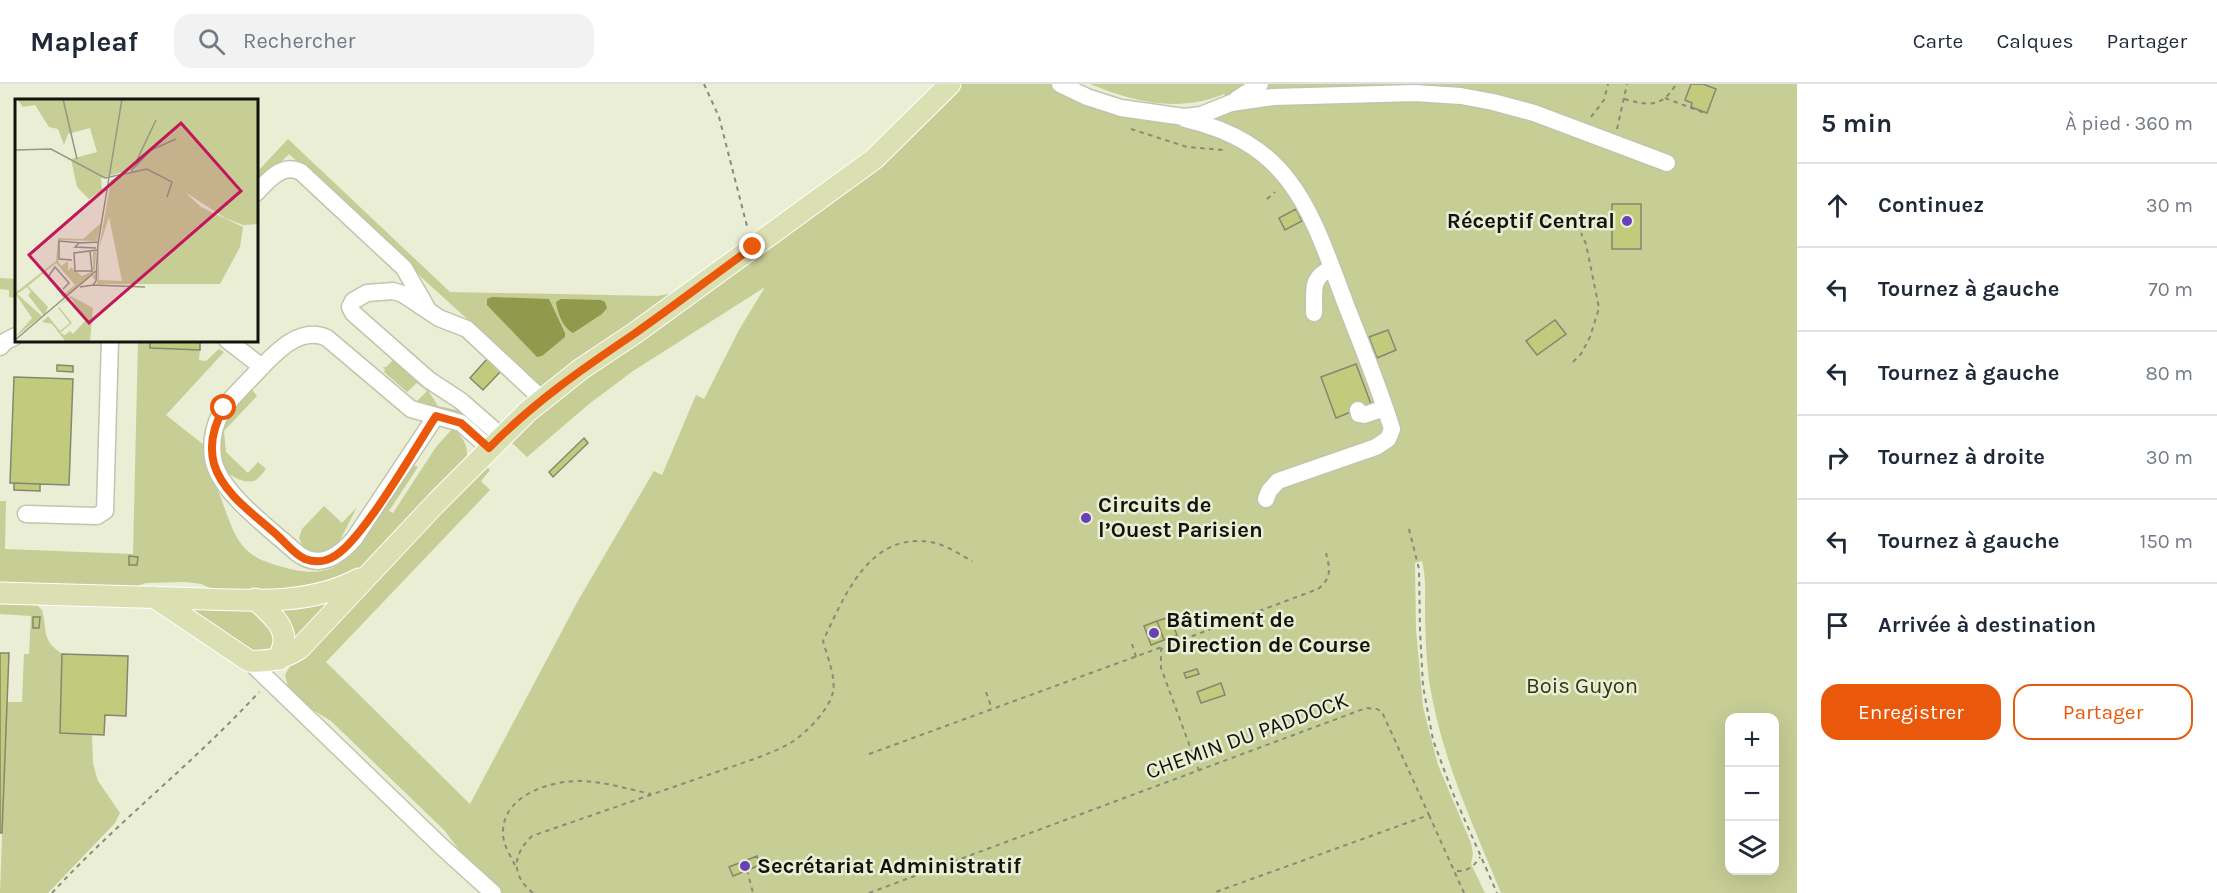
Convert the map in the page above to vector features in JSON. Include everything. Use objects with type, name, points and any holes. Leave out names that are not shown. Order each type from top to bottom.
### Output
[{"type":"main road","points":[[154,597],[249,662],[279,660],[300,648],[495,442],[542,399],[874,159],[950,84]]},
{"type":"main road","points":[[0,593],[301,599],[327,594],[369,574]]},
{"type":"main road","points":[[255,599],[273,616],[281,628],[284,640],[279,660]]},
{"type":"street","points":[[1060,84],[1104,103],[1197,122],[1235,136],[1270,159],[1299,194],[1315,225],[1385,408],[1392,432],[1376,447],[1278,482],[1269,491],[1266,500]]},
{"type":"street","points":[[1231,103],[1260,84]]},
{"type":"street","points":[[1170,116],[1191,117],[1231,103],[1311,95],[1438,94],[1493,102],[1534,113],[1667,163]]},
{"type":"street","points":[[258,191],[282,170],[293,169],[301,172],[404,268],[430,313]]},
{"type":"street","points":[[1314,313],[1316,280],[1320,274],[1332,268]]},
{"type":"street","points":[[495,442],[461,401],[429,380],[353,313],[350,307],[357,298],[368,293],[393,291],[409,298],[430,313],[467,329],[542,399]]},
{"type":"street","points":[[436,416],[354,539],[333,558],[322,561],[310,561],[297,553],[237,499],[220,478],[214,465],[213,436],[219,417],[229,401],[282,347],[307,336],[321,335],[405,405],[419,412],[436,416],[461,423],[495,442]]},
{"type":"street","points":[[0,347],[15,336]]},
{"type":"street","points":[[26,514],[98,516],[105,511],[110,342]]},
{"type":"street","points":[[230,342],[262,367]]},
{"type":"street","points":[[1358,410],[1359,414],[1364,415],[1385,408]]},
{"type":"street","points":[[249,662],[433,839],[493,893]]},
{"type":"path","points":[[704,84],[719,117],[753,247]]},
{"type":"path","points":[[1578,130],[1601,106],[1608,84]]},
{"type":"path","points":[[1613,143],[1628,84]]},
{"type":"path","points":[[1624,99],[1651,105],[1664,98],[1676,84]]},
{"type":"path","points":[[1664,98],[1707,114]]},
{"type":"path","points":[[1131,129],[1187,147],[1228,152]]},
{"type":"path","points":[[1573,362],[1581,354],[1590,337],[1599,308],[1586,244],[1581,233]]},
{"type":"path","points":[[1409,529],[1419,569],[1423,686],[1433,740],[1442,767],[1497,893]]},
{"type":"path","points":[[533,893],[524,886],[517,874],[516,860],[523,845],[532,836],[727,770],[783,747],[809,727],[828,703],[833,692],[833,682],[823,641],[852,584],[873,558],[882,551],[903,543],[930,542],[955,551],[972,561]]},
{"type":"path","points":[[869,754],[1318,589],[1326,582],[1330,574],[1326,553]]},
{"type":"path","points":[[1132,644],[1136,657]]},
{"type":"path","points":[[1163,647],[1159,654],[1161,668],[1199,771]]},
{"type":"path","points":[[52,893],[101,842],[236,717],[269,681]]},
{"type":"path","points":[[986,692],[992,709]]},
{"type":"path","name":"CHEMIN DU PADDOCK","points":[[868,893],[1366,708],[1377,709],[1386,718],[1429,815]]},
{"type":"path","points":[[517,868],[508,853],[503,830],[514,804],[528,794],[562,782],[585,781],[607,783],[654,794]]},
{"type":"path","points":[[1213,893],[1429,815],[1464,893]]},
{"type":"path","points":[[1455,872],[1468,870],[1475,865],[1480,856]]},
{"type":"path","points":[[747,870],[753,893]]},
{"type":"green space","name":"Circuits de l’Ouest Parisien","points":[[960,84],[1053,84],[1222,124],[1218,116],[1231,110],[1224,94],[1190,103],[1156,103],[1123,96],[1090,84],[1797,84],[1797,893],[1501,893],[1449,763],[1434,708],[1427,662],[1425,584],[1422,561],[1415,563],[1416,629],[1423,707],[1438,765],[1471,843],[1473,854],[1471,864],[1485,893],[501,893],[469,863],[444,830],[331,721],[308,707],[289,691],[285,675],[293,661],[486,466],[490,470],[481,481],[490,490],[326,662],[470,804],[579,599],[654,471],[662,475],[696,395],[704,399],[739,330],[765,287],[633,371],[589,404],[527,457],[510,441],[544,408],[924,120]]},
{"type":"green space","points":[[288,139],[450,292],[658,296],[673,293],[541,386],[289,154],[258,186],[258,171]]},
{"type":"green space","points":[[0,278],[15,279],[15,298],[9,297],[9,290],[0,289]]},
{"type":"green space","points":[[138,342],[150,342],[150,349],[200,350],[199,360],[206,361],[219,349],[224,352],[166,415],[204,445],[209,473],[238,539],[253,555],[278,566],[309,572],[323,571],[341,563],[347,558],[411,464],[418,467],[389,511],[393,513],[436,447],[453,428],[467,450],[466,459],[361,569],[316,592],[217,591],[201,584],[186,582],[146,583],[128,589],[3,585],[0,581],[0,501],[6,501],[5,549],[133,554]]},
{"type":"green space","points":[[395,358],[431,388],[429,392],[438,406],[466,412],[469,416],[416,402],[427,391],[417,383],[407,392],[384,372],[383,367]]},
{"type":"green space","points":[[250,387],[257,396],[224,431],[226,452],[248,473],[258,462],[266,469],[256,480],[246,481],[232,476],[221,466],[219,426]]},
{"type":"green space","points":[[324,506],[342,523],[357,507],[336,548],[316,556],[303,547],[299,538],[302,529]]},
{"type":"green space","points":[[337,595],[294,642],[276,606]]},
{"type":"green space","points":[[0,600],[13,601],[18,605],[36,604],[42,610],[48,639],[62,654],[60,733],[92,734],[93,764],[98,781],[120,813],[115,823],[48,893],[0,893],[7,702],[22,702],[24,654],[29,654],[31,616],[0,614]]},
{"type":"green space","points":[[184,601],[257,611],[276,637],[271,651],[247,650],[182,604]]},
{"type":"shaded area","points":[[492,297],[549,299],[565,337],[542,356],[537,357],[487,305],[487,299]]},
{"type":"shaded area","points":[[561,299],[601,300],[605,302],[607,308],[602,314],[573,333],[563,324],[559,315],[556,302]]},
{"type":"building","points":[[1691,84],[1703,84],[1716,89],[1707,113],[1691,107],[1692,103],[1685,100]]},
{"type":"building","name":"Réceptif Central","points":[[1612,204],[1641,204],[1641,249],[1612,249]]},
{"type":"building","points":[[1296,209],[1302,221],[1285,230],[1279,218]]},
{"type":"building","points":[[1555,320],[1566,334],[1537,355],[1526,341]]},
{"type":"building","points":[[1388,330],[1396,350],[1377,358],[1369,337]]},
{"type":"building","points":[[150,342],[200,342],[200,350],[150,348]]},
{"type":"building","points":[[487,359],[501,371],[483,390],[470,378]]},
{"type":"building","points":[[1356,364],[1371,404],[1336,418],[1321,377]]},
{"type":"building","points":[[57,365],[73,366],[73,372],[57,371]]},
{"type":"building","points":[[14,377],[73,379],[69,485],[10,483]]},
{"type":"building","points":[[584,438],[588,443],[553,477],[549,472]]},
{"type":"building","points":[[14,483],[40,484],[40,491],[14,490]]},
{"type":"building","points":[[129,556],[138,557],[137,565],[129,565]]},
{"type":"building","points":[[33,617],[40,617],[39,628],[33,628]]},
{"type":"building","points":[[1170,617],[1177,635],[1164,640],[1157,621]]},
{"type":"building","name":"Bâtiment de Direction de Course","points":[[1157,621],[1164,640],[1151,645],[1144,626]]},
{"type":"building","points":[[0,653],[9,653],[2,833],[0,833]]},
{"type":"building","points":[[62,654],[128,656],[126,716],[105,715],[104,735],[60,733]]},
{"type":"building","points":[[1197,669],[1199,674],[1186,678],[1184,673]]},
{"type":"building","points":[[1221,683],[1225,695],[1201,703],[1197,692]]},
{"type":"building","name":"Secrétariat Administratif","points":[[757,856],[760,865],[733,876],[729,867]]},
{"type":"place","name":"Réceptif Central","points":[[1627,221]]},
{"type":"place","name":"Circuits de l’Ouest Parisien","points":[[1086,518]]},
{"type":"place","name":"Bâtiment de Direction de Course","points":[[1154,633]]},
{"type":"place","name":"Secrétariat Administratif","points":[[745,866]]},
{"type":"route","points":[[224,408],[219,417],[212,443],[213,458],[220,478],[237,499],[300,556],[310,561],[328,560],[338,555],[354,539],[436,416],[461,423],[489,448],[542,399],[581,369],[635,333],[753,247]]},
{"type":"park label","name":"Bois Guyon","points":[[1582,686]]}]
